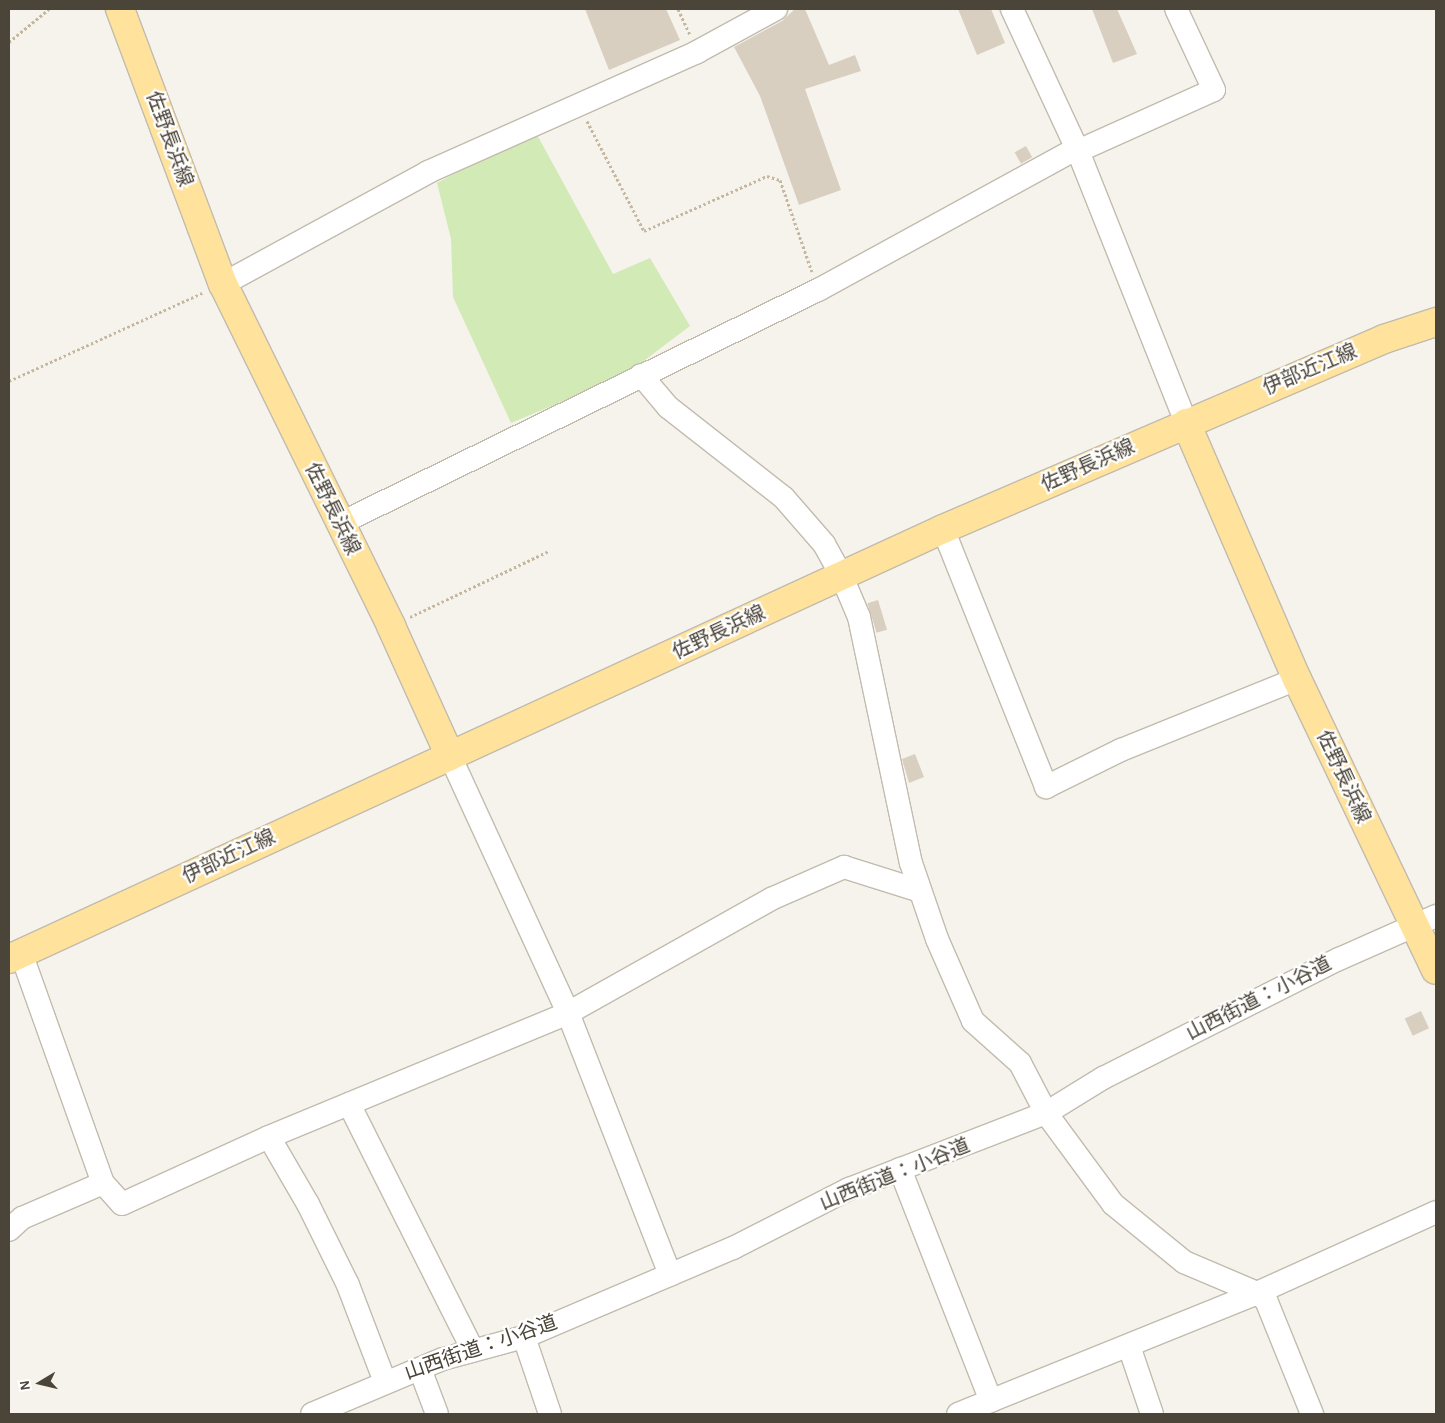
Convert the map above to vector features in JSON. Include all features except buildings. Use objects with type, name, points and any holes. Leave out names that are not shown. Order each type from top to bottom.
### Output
[{"type":"main road","name":"佐野長浜線","points":[[120,9],[223,284],[339,524],[391,626],[450,756],[943,529],[1186,423],[1297,680],[1425,920],[1436,970]]},
{"type":"main road","name":"伊部近江線","points":[[1186,423],[1384,340],[1436,322]]},
{"type":"main road","name":"伊部近江線","points":[[15,956],[450,756]]},
{"type":"street","points":[[223,284],[428,172],[578,103],[697,52],[776,9]]},
{"type":"street","points":[[1012,9],[1077,150],[1186,423]]},
{"type":"street","points":[[339,524],[818,290],[1077,150],[1214,90],[1176,9]]},
{"type":"street","points":[[640,376],[668,407],[784,498],[824,544],[842,577],[860,617],[911,863],[920,891],[972,1021],[1020,1063],[1046,1113],[1113,1204],[1184,1262],[1256,1293],[1266,1300],[1312,1414]]},
{"type":"street","points":[[943,529],[1046,786],[1121,750],[1297,680]]},
{"type":"street","points":[[450,756],[568,1014],[670,1275]]},
{"type":"street","points":[[15,956],[103,1183],[122,1204],[269,1137],[568,1014],[771,899],[844,867],[920,891]]},
{"type":"street","name":"山西街道：小谷道","points":[[312,1414],[420,1368],[524,1337],[733,1248],[849,1189],[900,1169],[958,1150],[1046,1113],[1152,1053],[1338,959],[1425,920]]},
{"type":"street","points":[[349,1104],[473,1351]]},
{"type":"street","points":[[269,1137],[308,1204],[348,1285],[385,1382]]},
{"type":"street","points":[[900,1169],[974,1410],[1256,1293],[1436,1212]]},
{"type":"street","points":[[9,1230],[22,1218],[103,1183]]},
{"type":"street","points":[[524,1337],[550,1414]]},
{"type":"street","points":[[1129,1346],[1152,1414]]},
{"type":"street","points":[[420,1368],[437,1414]]},
{"type":"path","points":[[9,42],[49,9]]},
{"type":"path","points":[[678,9],[697,52]]},
{"type":"path","points":[[578,103],[644,231],[767,176],[780,180],[818,290]]},
{"type":"path","points":[[9,381],[223,284]]},
{"type":"path","points":[[391,626],[548,551]]},
{"type":"green space","points":[[535,131],[613,274],[650,258],[690,326],[625,375],[511,423],[453,297],[451,239],[437,183]]}]
